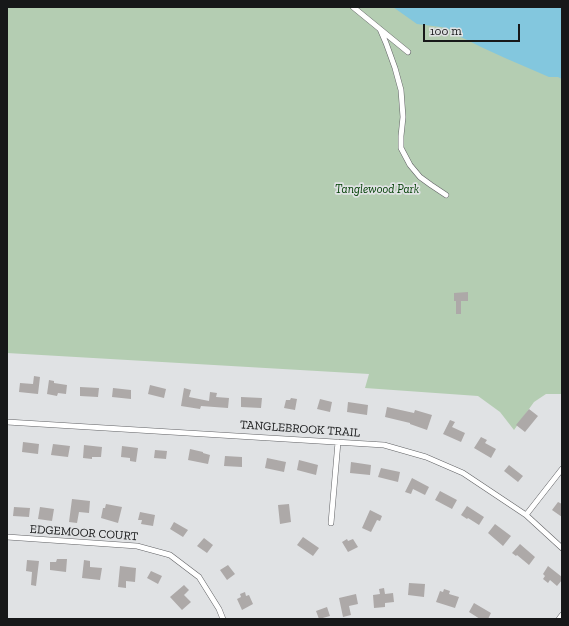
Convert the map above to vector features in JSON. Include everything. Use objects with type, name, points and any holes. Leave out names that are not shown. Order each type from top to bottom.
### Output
[{"type":"street","points":[[353,7],[408,52]]},
{"type":"street","points":[[380,29],[395,68],[401,90],[401,148],[404,156],[420,176],[446,195]]},
{"type":"street","name":"TANGLEBROOK TRAIL","points":[[7,422],[384,445],[426,457],[463,473],[526,515],[562,548]]},
{"type":"street","points":[[331,523],[338,442]]},
{"type":"street","points":[[526,515],[562,469]]},
{"type":"street","name":"EDGEMOOR COURT","points":[[7,537],[137,546],[170,555],[199,577],[219,609],[223,619]]},
{"type":"street","points":[[559,619],[562,615]]},
{"type":"green space","name":"Tanglewood Park","points":[[7,7],[562,7],[562,394],[546,394],[534,402],[514,430],[500,412],[478,396],[365,388],[369,374],[7,353]]},
{"type":"water","points":[[393,7],[562,7],[562,79],[558,77],[549,77],[505,58],[457,35],[449,29],[417,24]]},
{"type":"building","points":[[468,292],[468,301],[461,301],[461,314],[456,314],[456,301],[454,301],[454,293]]},
{"type":"building","points":[[34,376],[40,377],[38,394],[19,392],[20,383],[33,384]]},
{"type":"building","points":[[49,380],[54,381],[54,383],[67,385],[66,394],[58,393],[57,396],[47,394]]},
{"type":"building","points":[[150,385],[166,389],[164,398],[148,394]]},
{"type":"building","points":[[80,387],[99,388],[98,397],[80,396]]},
{"type":"building","points":[[113,388],[131,390],[131,399],[112,397]]},
{"type":"building","points":[[184,388],[191,390],[189,397],[209,401],[210,392],[217,393],[216,397],[229,398],[228,408],[201,406],[200,409],[181,406]]},
{"type":"building","points":[[241,397],[262,398],[261,408],[241,407]]},
{"type":"building","points":[[291,398],[297,399],[295,410],[284,408],[286,400],[290,400]]},
{"type":"building","points":[[320,399],[332,402],[330,412],[317,409]]},
{"type":"building","points":[[348,402],[368,405],[367,415],[347,412]]},
{"type":"building","points":[[387,407],[414,413],[415,410],[432,415],[427,430],[410,423],[385,417]]},
{"type":"building","points":[[529,409],[538,416],[525,432],[516,425]]},
{"type":"building","points":[[450,420],[455,422],[452,427],[465,433],[461,442],[443,434]]},
{"type":"building","points":[[481,437],[487,440],[485,443],[496,449],[491,458],[474,448]]},
{"type":"building","points":[[23,442],[39,444],[38,454],[22,452]]},
{"type":"building","points":[[53,444],[70,446],[68,457],[51,455]]},
{"type":"building","points":[[84,445],[102,447],[101,457],[92,457],[92,459],[83,458]]},
{"type":"building","points":[[122,446],[138,448],[136,462],[130,461],[130,458],[121,457]]},
{"type":"building","points":[[190,449],[210,455],[208,464],[188,460]]},
{"type":"building","points":[[155,450],[167,451],[166,459],[154,458]]},
{"type":"building","points":[[225,456],[242,457],[242,467],[224,466]]},
{"type":"building","points":[[267,458],[286,462],[284,472],[265,468]]},
{"type":"building","points":[[299,460],[318,465],[316,475],[297,470]]},
{"type":"building","points":[[351,462],[371,465],[370,475],[350,473]]},
{"type":"building","points":[[509,465],[523,476],[518,482],[504,471]]},
{"type":"building","points":[[381,468],[400,472],[398,482],[378,477]]},
{"type":"building","points":[[412,478],[429,487],[425,495],[413,489],[411,494],[405,492]]},
{"type":"building","points":[[440,491],[457,500],[452,509],[435,500]]},
{"type":"building","points":[[72,499],[90,501],[89,513],[79,512],[77,523],[69,522]]},
{"type":"building","points":[[558,502],[562,504],[562,517],[552,510]]},
{"type":"building","points":[[106,504],[122,507],[118,523],[101,518],[103,508],[105,508]]},
{"type":"building","points":[[289,504],[291,522],[280,524],[278,505]]},
{"type":"building","points":[[467,506],[484,517],[479,525],[461,515]]},
{"type":"building","points":[[14,507],[30,508],[29,517],[13,516]]},
{"type":"building","points":[[40,507],[54,509],[52,521],[38,519]]},
{"type":"building","points":[[370,510],[382,516],[380,521],[377,520],[371,532],[362,528]]},
{"type":"building","points":[[140,512],[155,515],[153,526],[141,524],[142,520],[138,520]]},
{"type":"building","points":[[174,522],[188,530],[183,537],[170,529]]},
{"type":"building","points":[[495,524],[511,536],[503,546],[488,533]]},
{"type":"building","points":[[303,537],[319,548],[313,556],[297,545]]},
{"type":"building","points":[[204,538],[213,545],[207,553],[197,546]]},
{"type":"building","points":[[347,539],[348,541],[353,539],[358,547],[348,552],[342,542]]},
{"type":"building","points":[[520,544],[535,557],[529,565],[517,555],[516,556],[512,553]]},
{"type":"building","points":[[57,559],[67,559],[66,572],[50,570],[50,562],[56,562]]},
{"type":"building","points":[[27,560],[39,561],[36,586],[31,585],[32,572],[26,571]]},
{"type":"building","points":[[84,560],[90,561],[90,567],[102,568],[100,580],[82,578]]},
{"type":"building","points":[[228,565],[235,574],[227,580],[220,570]]},
{"type":"building","points":[[120,566],[136,568],[135,582],[126,581],[126,588],[118,587]]},
{"type":"building","points":[[548,566],[562,577],[562,580],[557,586],[550,580],[548,583],[543,579],[545,576],[543,574]]},
{"type":"building","points":[[151,571],[162,576],[158,584],[147,578]]},
{"type":"building","points":[[409,583],[425,584],[424,597],[408,595]]},
{"type":"building","points":[[184,585],[189,590],[184,595],[191,602],[182,610],[170,597]]},
{"type":"building","points":[[384,588],[385,594],[393,593],[394,602],[385,603],[385,607],[374,608],[373,595],[380,594],[379,589]]},
{"type":"building","points":[[444,589],[450,591],[449,594],[459,597],[455,608],[436,602],[440,591],[443,592]]},
{"type":"building","points":[[245,592],[246,596],[249,595],[253,604],[242,610],[237,599],[241,597],[240,594]]},
{"type":"building","points":[[356,594],[358,604],[349,606],[351,615],[343,617],[339,598]]},
{"type":"building","points":[[474,603],[491,613],[488,619],[480,619],[469,612]]},
{"type":"building","points":[[327,607],[330,616],[319,619],[316,611]]}]
